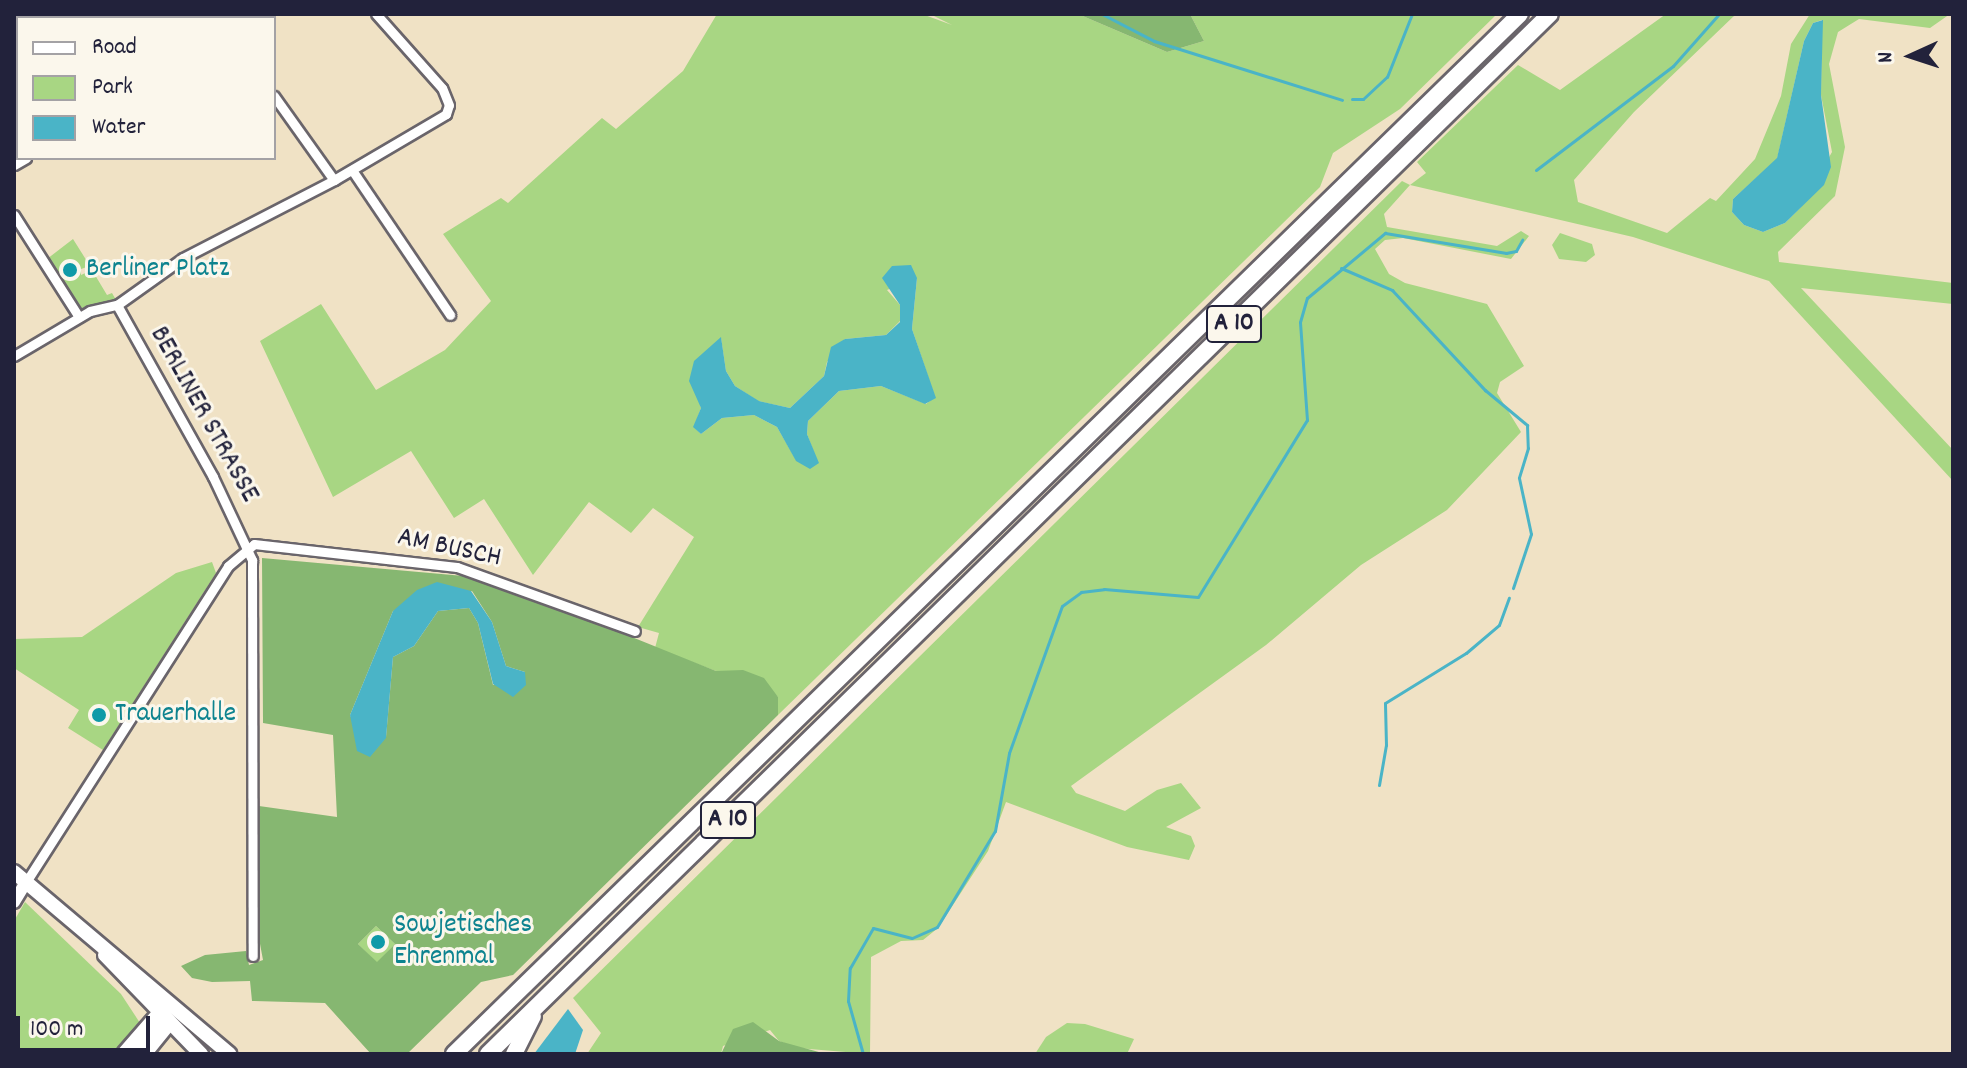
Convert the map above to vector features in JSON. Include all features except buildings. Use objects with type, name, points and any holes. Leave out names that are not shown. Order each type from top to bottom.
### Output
[{"type":"highway","name":"A 10","points":[[454,1054],[1520,14]]},
{"type":"highway","name":"A 10","points":[[488,1054],[1550,14]]},
{"type":"highway","points":[[514,1054],[537,1006]]},
{"type":"highway","points":[[125,1054],[169,1014]]},
{"type":"highway","points":[[143,1054],[169,1014]]},
{"type":"main road","points":[[14,872],[169,1014],[201,1054]]},
{"type":"main road","points":[[14,902],[26,882]]},
{"type":"main road","points":[[169,1014],[229,1054]]},
{"type":"street","points":[[14,356],[79,317],[117,305],[183,258],[334,180],[438,121],[449,105],[424,64],[376,14]]},
{"type":"street","points":[[276,99],[334,180]]},
{"type":"street","points":[[352,170],[450,315]]},
{"type":"street","points":[[14,215],[79,317]]},
{"type":"street","name":"BERLINER STRASSE","points":[[117,305],[248,548]]},
{"type":"street","name":"AM BUSCH","points":[[248,548],[262,543],[457,567],[635,631]]},
{"type":"street","points":[[26,882],[228,566],[248,548]]},
{"type":"street","points":[[248,548],[255,658],[253,956]]},
{"type":"green space","points":[[717,14],[922,14],[952,25],[930,14],[1078,14],[1167,52],[1204,41],[1190,14],[1497,14],[1400,109],[1333,153],[1320,187],[778,715],[778,697],[743,671],[716,671],[655,648],[659,633],[638,627],[694,537],[653,508],[631,533],[589,502],[533,575],[484,499],[454,518],[411,451],[333,497],[260,341],[321,304],[376,390],[445,350],[491,301],[443,234],[501,198],[508,203],[602,118],[616,129],[683,71]],"holes":[[[917,278],[912,329],[935,397],[926,404],[881,386],[839,391],[808,421],[807,434],[818,463],[796,460],[777,427],[754,415],[722,418],[701,434],[694,427],[701,408],[697,392],[721,338],[726,371],[735,386],[758,401],[790,408],[824,376],[827,362],[845,339],[886,335],[900,321],[900,305],[887,290]]]},
{"type":"green space","points":[[1078,14],[1190,14],[1204,41],[1167,52]]},
{"type":"green space","points":[[1666,14],[1736,14],[1634,112],[1574,180],[1578,202],[1667,233],[1710,198],[1716,201],[1755,159],[1781,96],[1791,44],[1810,14],[1950,14],[1930,28],[1859,19],[1838,32],[1829,64],[1845,147],[1835,196],[1778,252],[1779,262],[1953,283],[1953,304],[1801,288],[1953,450],[1953,481],[1769,281],[1633,237],[1410,185],[1426,173],[1417,162],[1518,65],[1560,90]],"holes":[[[1822,20],[1821,95],[1832,152],[1801,207],[1785,223],[1763,232],[1744,225],[1732,212],[1733,199],[1777,159],[1804,41],[1813,23]]]},
{"type":"green space","points":[[1402,181],[1410,185],[1384,214],[1387,227],[1497,246],[1521,231],[1529,236],[1511,259],[1403,238],[1385,240],[1375,249],[1389,274],[1405,283],[1487,304],[1524,366],[1500,382],[1497,393],[1521,432],[1447,510],[1361,565],[1266,645],[1071,786],[1076,793],[1125,811],[1157,790],[1181,783],[1201,808],[1166,827],[1191,836],[1195,846],[1189,860],[1127,847],[1006,802],[988,851],[938,928],[923,940],[901,941],[871,957],[870,1054],[797,1048],[779,1041],[770,1030],[723,1046],[721,1054],[587,1054],[601,1033],[573,998]]},
{"type":"green space","points":[[1560,233],[1592,244],[1595,255],[1586,262],[1559,259],[1552,245]]},
{"type":"green space","points":[[73,239],[90,266],[81,269],[81,275],[92,270],[107,295],[112,293],[116,300],[78,309],[47,259]]},
{"type":"green space","points":[[262,558],[486,578],[716,671],[743,670],[764,678],[778,697],[778,715],[513,975],[481,982],[407,1054],[371,1054],[325,1003],[252,1001],[250,981],[212,982],[192,978],[181,966],[205,955],[246,951],[249,965],[263,960],[258,933],[259,806],[337,817],[333,735],[263,723]],"holes":[[[472,591],[492,622],[506,666],[525,672],[493,685],[478,623],[469,608],[438,611],[414,646],[393,657],[386,737],[370,756],[350,715],[393,611]],[[376,926],[395,944],[377,962],[358,944]]]},
{"type":"green space","points":[[212,562],[216,573],[103,750],[68,728],[79,710],[14,668],[14,639],[82,637],[176,573]]},
{"type":"green space","points":[[25,902],[121,994],[140,1023],[115,1054],[14,1054],[14,921]]},
{"type":"green space","points":[[376,926],[395,944],[377,963],[358,944]]},
{"type":"green space","points":[[753,1022],[779,1041],[826,1054],[721,1054],[733,1029]]},
{"type":"green space","points":[[1067,1023],[1085,1024],[1134,1039],[1127,1054],[1035,1054],[1046,1037]]},
{"type":"water","points":[[1823,20],[1821,95],[1831,167],[1824,185],[1785,223],[1763,232],[1744,225],[1732,212],[1733,199],[1777,158],[1804,41],[1813,23]]},
{"type":"water","points":[[911,265],[917,278],[912,329],[936,398],[925,404],[881,386],[839,391],[808,421],[807,434],[819,463],[810,469],[796,461],[777,427],[754,415],[722,418],[701,434],[693,427],[701,408],[689,381],[694,361],[721,337],[726,371],[735,386],[759,401],[790,408],[824,376],[831,347],[845,339],[886,335],[900,322],[900,305],[882,278],[892,266]]},
{"type":"water","points":[[437,582],[471,591],[492,622],[506,666],[525,672],[526,685],[513,697],[493,684],[478,623],[469,608],[438,611],[414,646],[393,657],[386,738],[370,757],[357,751],[350,715],[393,611],[417,590]]},
{"type":"water","points":[[568,1009],[583,1030],[575,1054],[534,1054]]},
{"type":"waterway","points":[[1102,14],[1154,41],[1342,100]]},
{"type":"waterway","points":[[1352,99],[1363,99],[1387,77],[1412,14]]},
{"type":"waterway","points":[[1536,170],[1673,66],[1719,14]]},
{"type":"waterway","points":[[863,1054],[848,1001],[850,968],[873,928],[912,938],[937,927],[995,831],[1009,753],[1062,606],[1081,592],[1104,589],[1198,597],[1307,420],[1300,322],[1307,298],[1385,233],[1506,253],[1516,251],[1522,240]]},
{"type":"waterway","points":[[1341,268],[1392,290],[1485,390],[1527,425],[1528,448],[1519,478],[1531,534],[1513,588]]},
{"type":"waterway","points":[[1379,785],[1386,745],[1385,703],[1466,653],[1499,625],[1509,598]]},
{"type":"place","name":"Berliner Platz","points":[[70,270]]},
{"type":"place","name":"Trauerhalle","points":[[99,715]]},
{"type":"place","name":"Sowjetisches Ehrenmal","points":[[378,942]]}]
